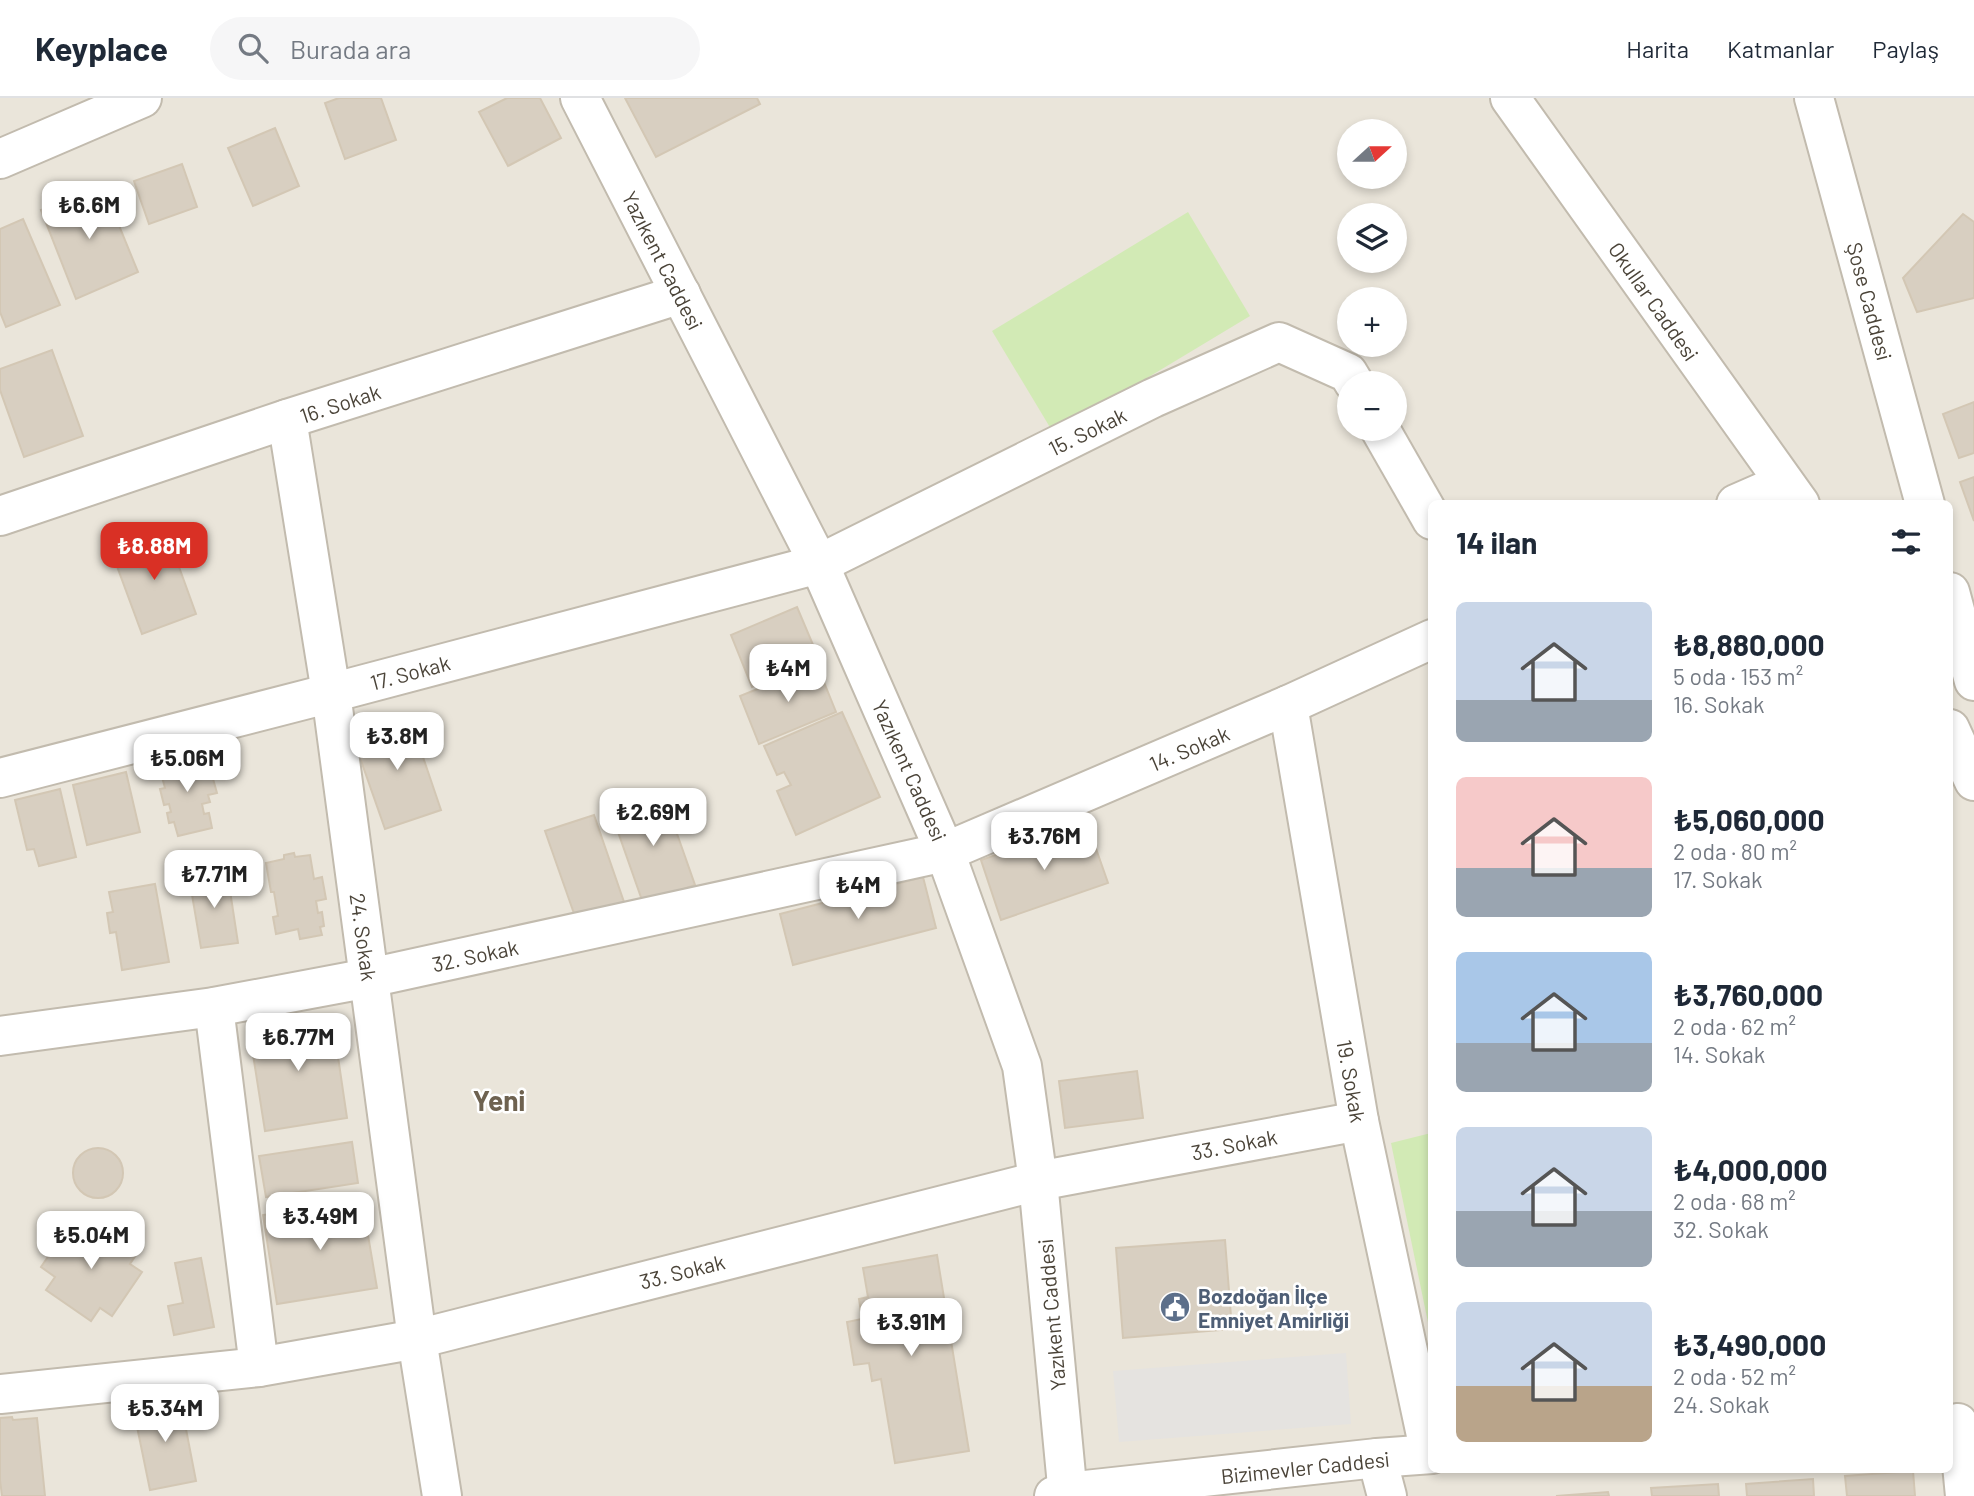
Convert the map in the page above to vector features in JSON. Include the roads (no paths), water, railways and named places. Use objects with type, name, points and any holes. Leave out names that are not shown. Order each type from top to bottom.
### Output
[{"type":"street","points":[[0,159],[142,98]]},
{"type":"street","name":"Yazıkent Caddesi","points":[[580,98],[819,564],[945,852],[1021,1066],[1038,1181],[1063,1495]]},
{"type":"street","name":"Okullar Caddesi","points":[[1510,98],[1792,494]]},
{"type":"street","name":"Şose Caddesi","points":[[1814,98],[1924,500]]},
{"type":"street","name":"16. Sokak","points":[[0,516],[288,419],[681,294]]},
{"type":"street","name":"15. Sokak","points":[[819,564],[1153,398],[1279,342],[1344,371]]},
{"type":"street","name":"24. Sokak","points":[[288,419],[331,693],[417,1339],[442,1496]]},
{"type":"street","points":[[1387,441],[1428,513]]},
{"type":"street","points":[[1758,500],[1792,494]]},
{"type":"street","name":"17. Sokak","points":[[0,778],[819,564]]},
{"type":"street","points":[[1953,603],[1974,681]]},
{"type":"street","name":"14. Sokak","points":[[945,852],[1288,705],[1428,641]]},
{"type":"street","name":"19. Sokak","points":[[1288,705],[1359,1121],[1428,1440]]},
{"type":"street","points":[[1953,736],[1974,781]]},
{"type":"street","name":"32. Sokak","points":[[0,1036],[214,1007],[369,978],[945,852]]},
{"type":"street","points":[[214,1007],[259,1367]]},
{"type":"street","name":"33. Sokak","points":[[0,1394],[259,1367],[417,1339],[1038,1181],[1359,1121]]},
{"type":"street","points":[[1960,1422],[1965,1496]]},
{"type":"street","name":"Bizimevler Caddesi","points":[[1063,1495],[1428,1454]]},
{"type":"street","points":[[1377,1458],[1387,1496]]},
{"type":"place","name":"Bozdoğan İlçe Emniyet Amirliği","points":[[1175,1307]]},
{"type":"district","name":"Yeni","points":[[499,1100]]}]
